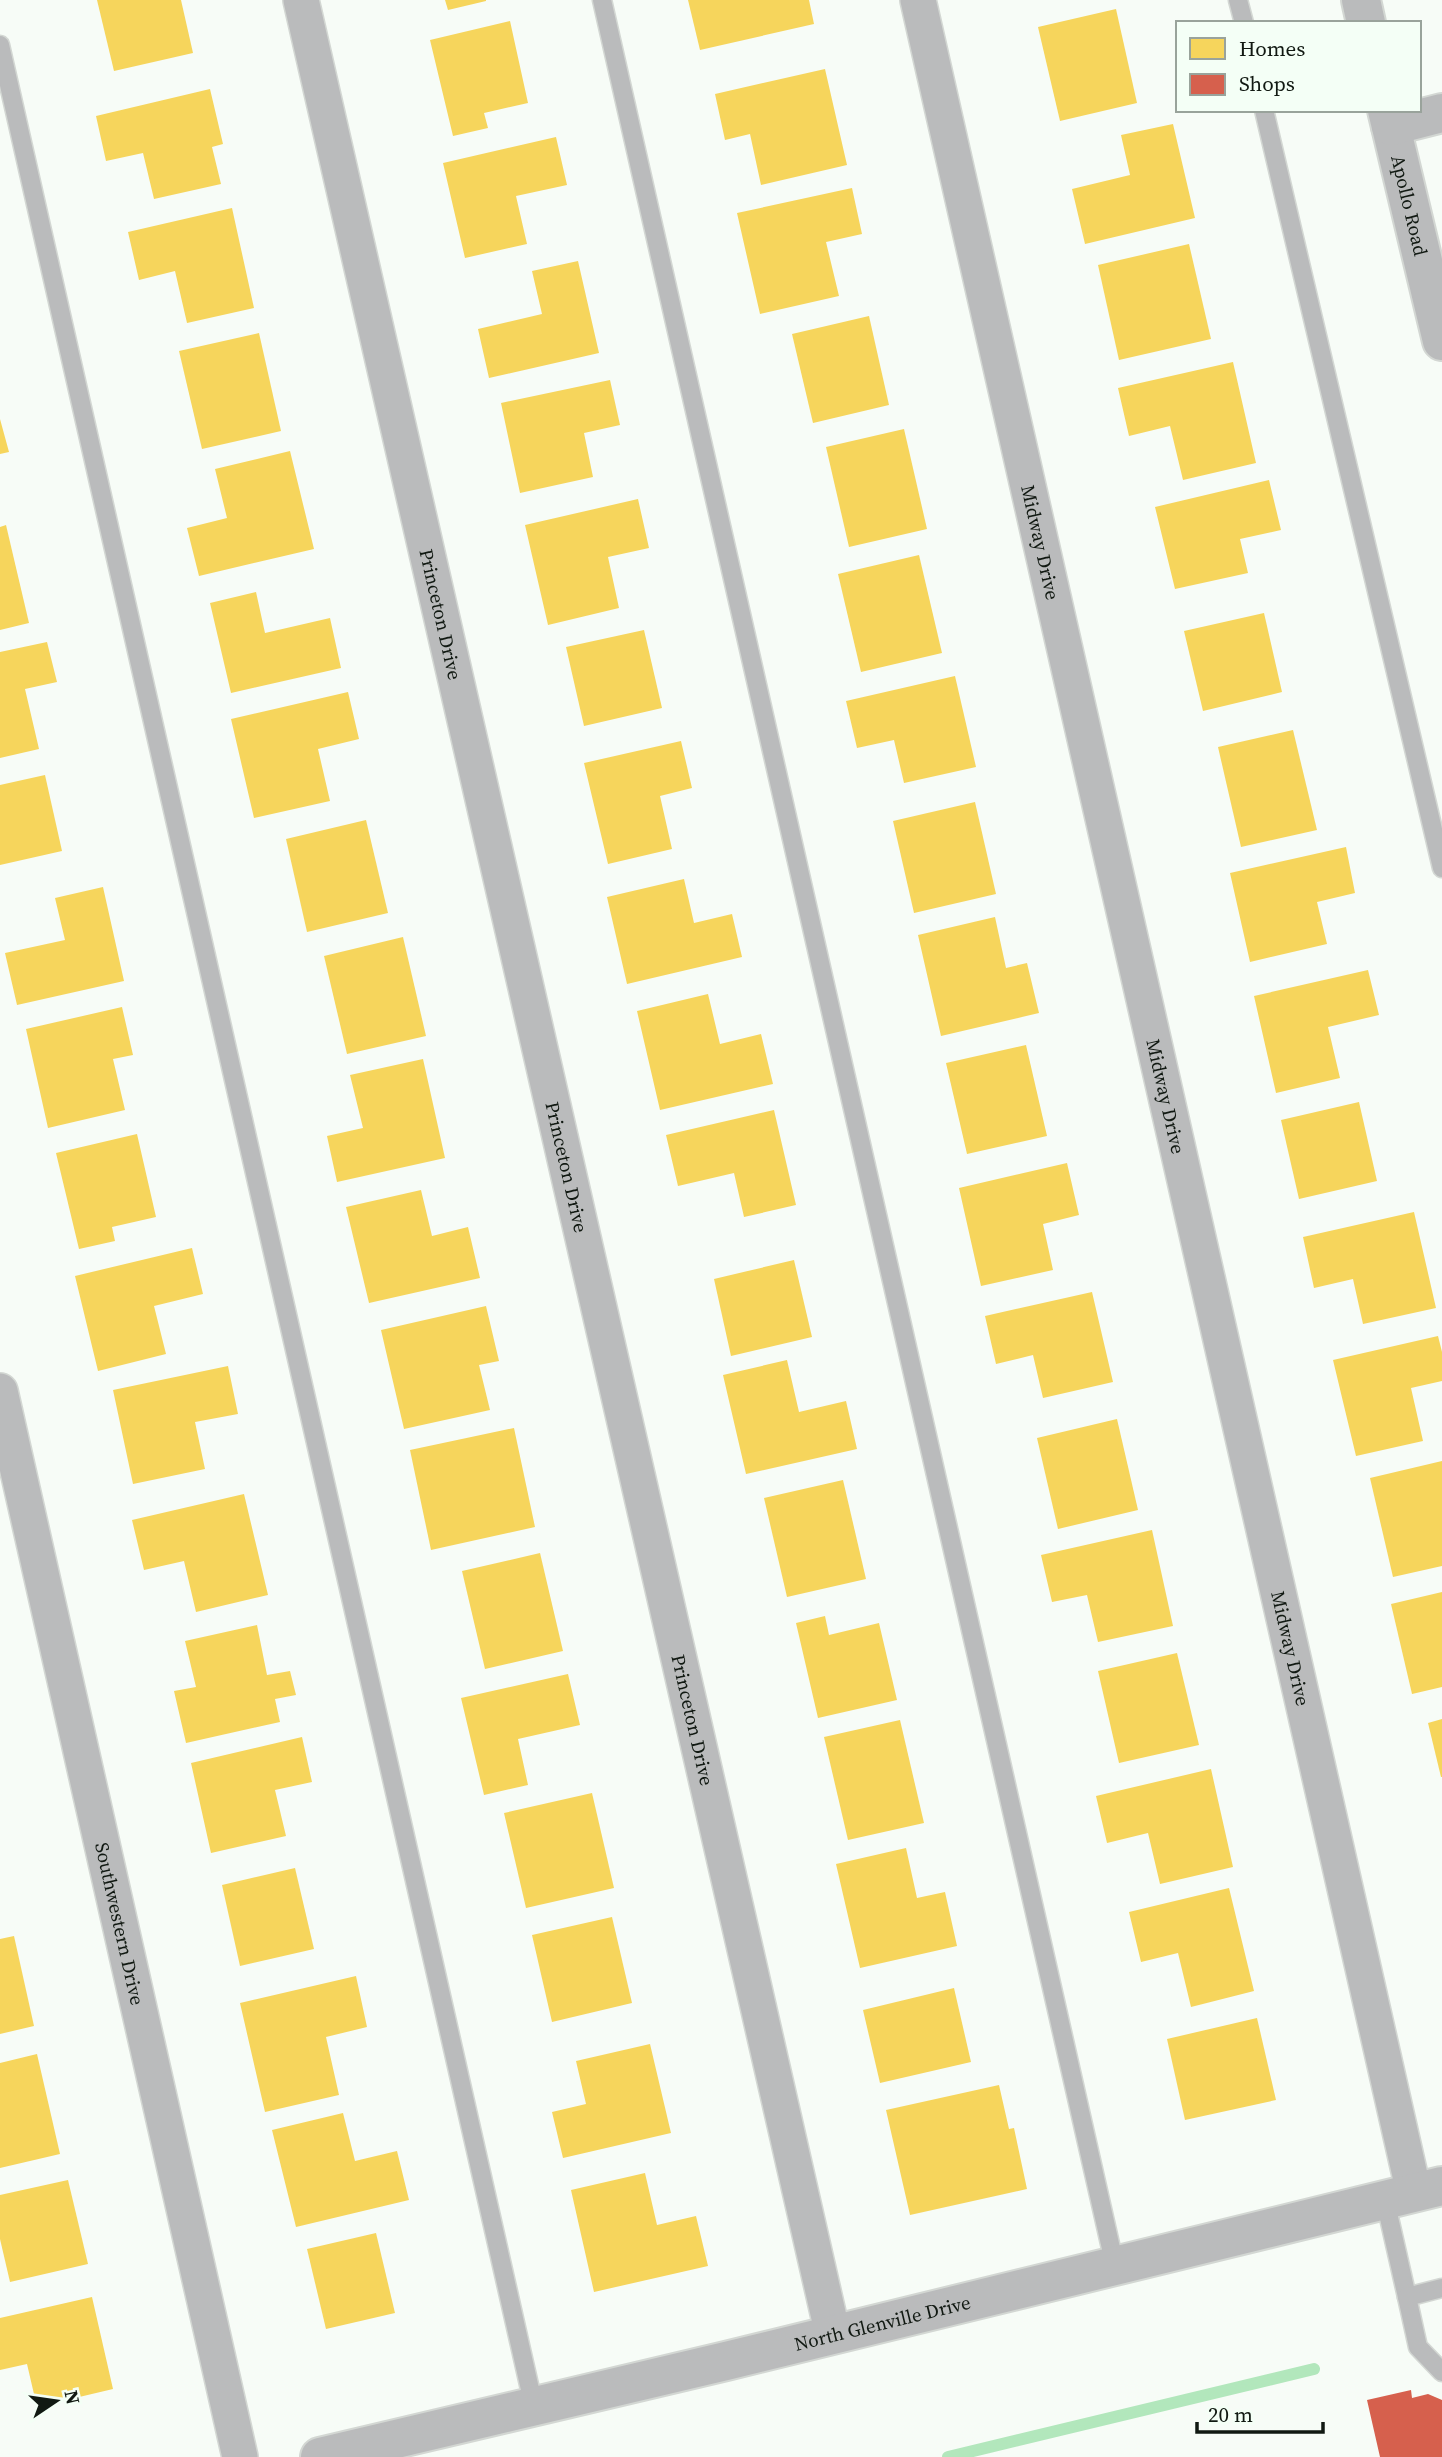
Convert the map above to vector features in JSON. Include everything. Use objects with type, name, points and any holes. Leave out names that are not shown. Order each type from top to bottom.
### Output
[{"type":"street","name":"Princeton Drive","points":[[301,0],[832,2336]]},
{"type":"street","name":"Midway Drive","points":[[918,0],[1414,2193]]},
{"type":"street","points":[[1361,0],[1366,21]]},
{"type":"street","points":[[1389,118],[1442,113]]},
{"type":"street","name":"Apollo Road","points":[[1389,118],[1442,341]]},
{"type":"street","name":"Southwestern Drive","points":[[0,1391],[240,2457]]},
{"type":"street","name":"North Glenville Drive","points":[[320,2457],[832,2336],[1414,2193]]},
{"type":"lane","points":[[602,0],[1115,2266]]},
{"type":"lane","points":[[1238,0],[1243,21]]},
{"type":"lane","points":[[0,45],[534,2407]]},
{"type":"lane","points":[[1264,112],[1442,868]]},
{"type":"lane","points":[[1414,2193],[1407,2297],[1418,2347],[1442,2372]]},
{"type":"lane","points":[[1407,2297],[1442,2288]]},
{"type":"building: Homes","points":[[97,0],[181,0],[193,53],[114,71]]},
{"type":"building: Homes","points":[[445,0],[486,0],[486,1],[448,10]]},
{"type":"building: Homes","points":[[688,0],[809,0],[814,24],[700,50]]},
{"type":"building: Homes","points":[[1116,9],[1137,103],[1060,121],[1038,27]]},
{"type":"building: Homes","points":[[510,21],[528,103],[484,113],[488,128],[453,136],[430,40]]},
{"type":"building: Homes","points":[[825,69],[847,165],[761,185],[750,134],[725,140],[715,94]]},
{"type":"building: Homes","points":[[210,89],[223,144],[212,147],[221,184],[154,199],[143,153],[106,161],[96,116]]},
{"type":"building: Homes","points":[[1173,124],[1195,218],[1085,244],[1072,189],[1130,175],[1121,135]]},
{"type":"building: Homes","points":[[556,137],[567,185],[516,196],[527,244],[465,258],[443,163]]},
{"type":"building: Homes","points":[[852,188],[862,234],[826,242],[839,296],[760,314],[737,213]]},
{"type":"building: Homes","points":[[232,208],[254,308],[187,323],[175,271],[139,280],[128,232]]},
{"type":"building: Homes","points":[[1189,244],[1211,339],[1119,360],[1098,265]]},
{"type":"building: Homes","points":[[578,261],[599,353],[489,378],[478,329],[542,314],[532,271]]},
{"type":"building: Homes","points":[[869,316],[889,405],[813,423],[792,334]]},
{"type":"building: Homes","points":[[259,333],[281,431],[202,449],[179,351]]},
{"type":"building: Homes","points":[[1233,362],[1256,463],[1183,480],[1170,426],[1129,436],[1118,388]]},
{"type":"building: Homes","points":[[610,380],[620,425],[584,433],[593,477],[520,493],[501,403]]},
{"type":"building: Homes","points":[[0,419],[9,452],[0,454]]},
{"type":"building: Homes","points":[[904,429],[927,529],[849,547],[826,447]]},
{"type":"building: Homes","points":[[290,451],[314,549],[199,576],[187,528],[227,518],[215,469]]},
{"type":"building: Homes","points":[[1269,480],[1281,530],[1240,539],[1248,573],[1175,589],[1155,507]]},
{"type":"building: Homes","points":[[638,499],[649,548],[608,557],[619,608],[548,625],[525,525]]},
{"type":"building: Homes","points":[[6,525],[29,623],[0,630],[0,527]]},
{"type":"building: Homes","points":[[919,555],[942,653],[861,672],[838,574]]},
{"type":"building: Homes","points":[[256,592],[265,633],[330,618],[341,668],[231,693],[210,603]]},
{"type":"building: Homes","points":[[1264,613],[1282,692],[1203,711],[1184,631]]},
{"type":"building: Homes","points":[[644,630],[662,708],[584,726],[566,647]]},
{"type":"building: Homes","points":[[47,642],[57,682],[25,689],[39,749],[0,758],[0,652]]},
{"type":"building: Homes","points":[[955,676],[976,767],[904,783],[894,740],[857,748],[846,701]]},
{"type":"building: Homes","points":[[348,692],[359,739],[318,749],[330,801],[254,818],[231,719]]},
{"type":"building: Homes","points":[[1293,730],[1317,830],[1241,847],[1218,747]]},
{"type":"building: Homes","points":[[681,741],[692,788],[660,796],[672,849],[608,864],[584,763]]},
{"type":"building: Homes","points":[[45,775],[62,851],[0,865],[0,785]]},
{"type":"building: Homes","points":[[975,802],[996,894],[914,913],[893,821]]},
{"type":"building: Homes","points":[[366,820],[388,913],[307,932],[286,839]]},
{"type":"building: Homes","points":[[1346,847],[1355,893],[1317,902],[1327,944],[1250,962],[1230,873]]},
{"type":"building: Homes","points":[[684,879],[694,923],[732,914],[742,957],[627,984],[607,897]]},
{"type":"building: Homes","points":[[103,887],[124,981],[17,1005],[5,953],[65,940],[55,898]]},
{"type":"building: Homes","points":[[995,917],[1006,968],[1027,963],[1039,1013],[941,1036],[918,935]]},
{"type":"building: Homes","points":[[403,937],[426,1036],[347,1054],[324,956]]},
{"type":"building: Homes","points":[[1368,970],[1379,1015],[1328,1027],[1340,1078],[1276,1093],[1254,996]]},
{"type":"building: Homes","points":[[708,994],[720,1044],[761,1034],[773,1084],[660,1110],[637,1011]]},
{"type":"building: Homes","points":[[122,1007],[133,1055],[113,1059],[125,1110],[48,1128],[26,1029]]},
{"type":"building: Homes","points":[[1026,1045],[1047,1136],[967,1154],[946,1063]]},
{"type":"building: Homes","points":[[423,1059],[445,1158],[337,1182],[327,1136],[363,1128],[350,1075]]},
{"type":"building: Homes","points":[[1359,1102],[1377,1181],[1299,1199],[1281,1120]]},
{"type":"building: Homes","points":[[774,1110],[796,1205],[744,1217],[734,1173],[678,1186],[666,1135]]},
{"type":"building: Homes","points":[[137,1134],[156,1217],[112,1227],[115,1241],[79,1249],[56,1153]]},
{"type":"building: Homes","points":[[1067,1163],[1079,1215],[1043,1224],[1053,1270],[981,1286],[959,1188]]},
{"type":"building: Homes","points":[[421,1190],[432,1236],[468,1227],[480,1278],[369,1303],[346,1207]]},
{"type":"building: Homes","points":[[1414,1212],[1436,1308],[1363,1324],[1353,1279],[1314,1288],[1303,1237]]},
{"type":"building: Homes","points":[[192,1248],[203,1294],[154,1306],[166,1354],[98,1371],[75,1276]]},
{"type":"building: Homes","points":[[794,1260],[812,1337],[731,1356],[714,1279]]},
{"type":"building: Homes","points":[[1092,1292],[1113,1382],[1043,1398],[1033,1355],[996,1364],[985,1316]]},
{"type":"building: Homes","points":[[486,1306],[499,1361],[479,1365],[490,1410],[404,1429],[381,1330]]},
{"type":"building: Homes","points":[[1438,1336],[1442,1352],[1442,1381],[1411,1388],[1423,1441],[1356,1456],[1333,1360]]},
{"type":"building: Homes","points":[[787,1360],[799,1412],[846,1401],[857,1449],[746,1474],[723,1375]]},
{"type":"building: Homes","points":[[228,1366],[238,1414],[195,1422],[205,1469],[133,1484],[113,1390]]},
{"type":"building: Homes","points":[[1117,1419],[1138,1510],[1058,1529],[1037,1438]]},
{"type":"building: Homes","points":[[514,1428],[535,1527],[431,1550],[410,1450]]},
{"type":"building: Homes","points":[[1442,1461],[1442,1566],[1393,1577],[1370,1478]]},
{"type":"building: Homes","points":[[843,1480],[866,1579],[787,1597],[764,1498]]},
{"type":"building: Homes","points":[[244,1494],[268,1595],[196,1612],[184,1561],[144,1570],[132,1520]]},
{"type":"building: Homes","points":[[1152,1530],[1173,1626],[1098,1642],[1087,1595],[1052,1602],[1041,1555]]},
{"type":"building: Homes","points":[[540,1553],[563,1651],[485,1669],[462,1571]]},
{"type":"building: Homes","points":[[1442,1592],[1442,1687],[1412,1694],[1391,1604]]},
{"type":"building: Homes","points":[[825,1616],[829,1635],[879,1623],[897,1700],[818,1718],[796,1623]]},
{"type":"building: Homes","points":[[257,1625],[267,1675],[290,1671],[296,1695],[275,1699],[280,1722],[186,1743],[174,1691],[196,1687],[185,1641]]},
{"type":"building: Homes","points":[[1177,1653],[1199,1745],[1119,1763],[1098,1671]]},
{"type":"building: Homes","points":[[568,1674],[580,1725],[518,1739],[528,1785],[484,1795],[461,1698]]},
{"type":"building: Homes","points":[[1442,1719],[1442,1777],[1441,1777],[1428,1723]]},
{"type":"building: Homes","points":[[900,1720],[924,1823],[848,1840],[824,1737]]},
{"type":"building: Homes","points":[[302,1737],[312,1782],[275,1790],[286,1836],[211,1853],[191,1763]]},
{"type":"building: Homes","points":[[1211,1769],[1233,1867],[1160,1884],[1148,1833],[1107,1843],[1096,1796]]},
{"type":"building: Homes","points":[[592,1793],[614,1888],[526,1908],[504,1813]]},
{"type":"building: Homes","points":[[906,1848],[917,1898],[945,1892],[957,1946],[860,1968],[836,1864]]},
{"type":"building: Homes","points":[[295,1868],[314,1949],[240,1966],[222,1885]]},
{"type":"building: Homes","points":[[1229,1888],[1254,1991],[1191,2007],[1178,1953],[1141,1962],[1129,1912]]},
{"type":"building: Homes","points":[[612,1917],[632,2003],[552,2022],[532,1935]]},
{"type":"building: Homes","points":[[14,1936],[34,2026],[0,2034],[0,1939]]},
{"type":"building: Homes","points":[[356,1976],[367,2027],[326,2037],[339,2095],[265,2112],[240,2003]]},
{"type":"building: Homes","points":[[954,1988],[971,2062],[880,2083],[863,2010]]},
{"type":"building: Homes","points":[[1257,2018],[1276,2100],[1185,2120],[1167,2039]]},
{"type":"building: Homes","points":[[650,2044],[671,2133],[563,2158],[552,2112],[586,2104],[576,2061]]},
{"type":"building: Homes","points":[[37,2054],[60,2154],[0,2168],[0,2063]]},
{"type":"building: Homes","points":[[999,2085],[1009,2129],[1014,2128],[1027,2189],[910,2215],[886,2110]]},
{"type":"building: Homes","points":[[343,2113],[355,2161],[397,2151],[409,2200],[296,2227],[272,2130]]},
{"type":"building: Homes","points":[[645,2173],[657,2225],[696,2216],[708,2266],[594,2292],[571,2190]]},
{"type":"building: Homes","points":[[68,2180],[88,2264],[10,2282],[0,2239],[0,2195]]},
{"type":"building: Homes","points":[[376,2233],[395,2313],[326,2329],[307,2249]]},
{"type":"building: Homes","points":[[92,2297],[113,2389],[37,2407],[27,2364],[0,2370],[0,2318]]},
{"type":"building: Shops","points":[[1411,2390],[1412,2398],[1428,2394],[1442,2400],[1442,2457],[1380,2457],[1367,2400]]},
{"type":"waterway","points":[[948,2457],[1314,2369]]}]
